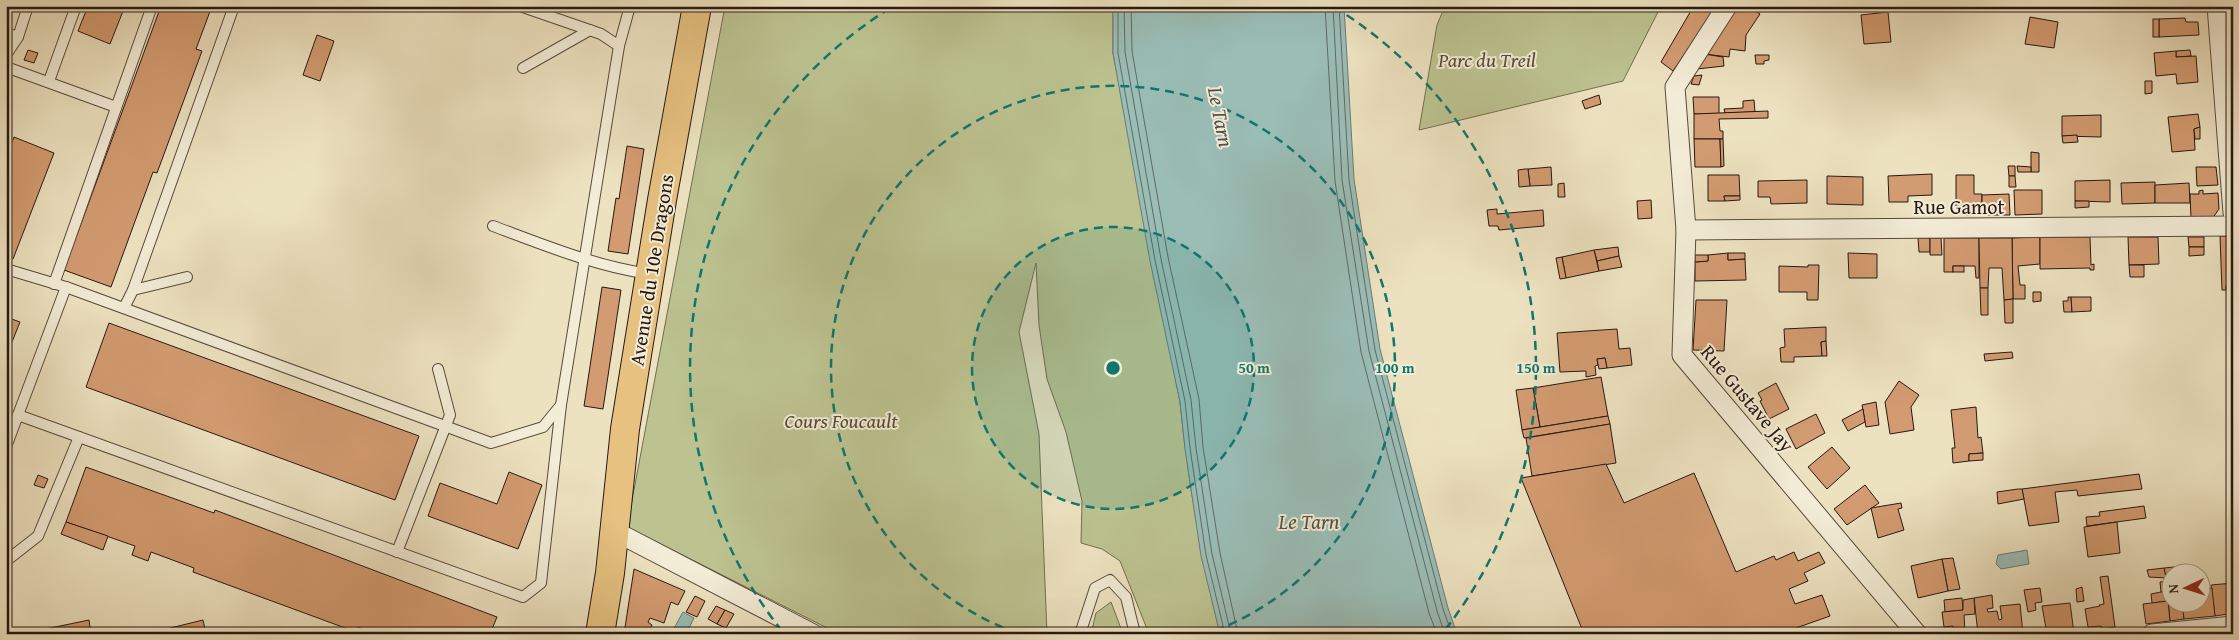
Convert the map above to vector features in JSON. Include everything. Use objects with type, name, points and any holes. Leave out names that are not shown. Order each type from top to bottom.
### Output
[{"type":"main road","name":"Avenue du 10e Dragons","points":[[600,634],[614,535],[625,429],[696,6]]},
{"type":"main road","name":"Avenue du 10e Dragons","points":[[587,634],[601,572],[614,535]]},
{"type":"street","name":"Rue Gustave Jay","points":[[1727,6],[1675,87],[1686,230],[1682,355],[1917,634]]},
{"type":"street","points":[[2217,6],[2233,213]]},
{"type":"street","name":"Rue Gamot","points":[[1686,230],[2233,226]]},
{"type":"street","points":[[614,535],[624,536],[813,634]]},
{"type":"street","points":[[2152,634],[2233,626]]},
{"type":"lane","points":[[6,55],[18,37],[28,6]]},
{"type":"lane","points":[[49,81],[76,6]]},
{"type":"lane","points":[[54,284],[152,6]]},
{"type":"lane","points":[[124,308],[133,290],[234,6]]},
{"type":"lane","points":[[520,6],[600,34],[619,46]]},
{"type":"lane","points":[[18,415],[522,597],[541,582],[561,405],[619,46],[630,6]]},
{"type":"lane","points":[[523,68],[590,30]]},
{"type":"lane","points":[[6,33],[18,37]]},
{"type":"lane","points":[[6,67],[116,106]]},
{"type":"lane","points":[[492,226],[585,259],[625,270],[651,274]]},
{"type":"lane","points":[[6,269],[66,287],[491,443],[543,428],[561,405]]},
{"type":"lane","points":[[133,290],[187,277]]},
{"type":"lane","points":[[6,447],[66,287]]},
{"type":"lane","points":[[397,552],[450,415],[438,369]]},
{"type":"lane","points":[[6,561],[38,536],[79,437]]},
{"type":"lane","points":[[1080,634],[1095,588],[1110,580],[1126,597],[1135,634]]},
{"type":"green space","name":"Cours Foucault","points":[[725,6],[1113,6],[1113,53],[1180,402],[1191,490],[1201,547],[1220,634],[1149,634],[1120,561],[1102,549],[1081,543],[1082,501],[1066,432],[1047,379],[1039,325],[1036,263],[1019,332],[1039,434],[1047,634],[839,634],[627,527]]},
{"type":"green space","name":"Parc du Treil","points":[[1445,6],[1661,6],[1623,81],[1419,130],[1437,25]]},
{"type":"green space","points":[[1111,602],[1123,634],[1091,634],[1096,613]]},
{"type":"water","name":"Le Tarn","points":[[1113,6],[1344,6],[1354,179],[1380,349],[1448,608],[1457,634],[1220,634],[1201,556],[1180,402],[1150,261],[1113,53]]},
{"type":"water","points":[[2027,550],[2029,564],[2001,569],[1996,564],[1998,555]]},
{"type":"water","points":[[683,612],[694,618],[686,634],[672,632]]},
{"type":"building","points":[[88,6],[125,6],[110,44],[78,31]]},
{"type":"building","points":[[161,6],[212,6],[196,49],[202,51],[157,173],[153,172],[111,287],[64,270]]},
{"type":"building","points":[[1691,6],[1717,6],[1673,71],[1661,62],[1692,9]]},
{"type":"building","points":[[1738,6],[1747,6],[1760,14],[1746,35],[1745,51],[1730,49],[1729,57],[1704,54]]},
{"type":"building","points":[[1888,12],[1891,42],[1864,44],[1861,15]]},
{"type":"building","points":[[2030,17],[2058,22],[2054,48],[2025,44]]},
{"type":"building","points":[[2185,18],[2186,22],[2198,22],[2199,35],[2159,37],[2159,19]]},
{"type":"building","points":[[2153,19],[2159,19],[2159,37],[2153,37]]},
{"type":"building","points":[[317,35],[334,41],[320,81],[303,75]]},
{"type":"building","points":[[28,50],[38,53],[34,63],[24,60]]},
{"type":"building","points":[[2190,50],[2191,56],[2176,57],[2176,51]]},
{"type":"building","points":[[2176,51],[2176,57],[2196,56],[2198,82],[2177,84],[2176,74],[2156,76],[2154,53]]},
{"type":"building","points":[[1704,54],[1723,57],[1724,66],[1697,69]]},
{"type":"building","points":[[1755,55],[1769,55],[1769,60],[1764,61],[1764,64],[1756,64]]},
{"type":"building","points":[[1702,75],[1699,85],[1691,84],[1694,76]]},
{"type":"building","points":[[2145,81],[2152,81],[2152,93],[2145,94]]},
{"type":"building","points":[[1599,95],[1601,104],[1585,109],[1582,101]]},
{"type":"building","points":[[1693,97],[1719,97],[1719,114],[1694,114]]},
{"type":"building","points":[[1754,100],[1755,112],[1725,113],[1724,109],[1743,108],[1743,101]]},
{"type":"building","points":[[1768,111],[1768,118],[1719,119],[1720,131],[1723,131],[1723,139],[1694,139],[1694,114]]},
{"type":"building","points":[[2198,114],[2200,127],[2194,129],[2195,150],[2172,152],[2168,117]]},
{"type":"building","points":[[2101,115],[2101,137],[2062,136],[2062,116]]},
{"type":"building","points":[[2200,127],[2200,139],[2195,139],[2194,129]]},
{"type":"building","points":[[2077,135],[2078,142],[2063,143],[2062,136]]},
{"type":"building","points":[[14,137],[54,153],[13,259],[6,256],[6,157]]},
{"type":"building","points":[[1694,139],[1720,139],[1721,167],[1695,167]]},
{"type":"building","points":[[1720,139],[1723,139],[1724,166],[1721,167]]},
{"type":"building","points":[[627,146],[644,149],[628,254],[608,251],[616,198],[619,199]]},
{"type":"building","points":[[2031,152],[2039,153],[2039,172],[2031,172]]},
{"type":"building","points":[[2008,166],[2015,166],[2015,176],[2009,176]]},
{"type":"building","points":[[2017,166],[2031,167],[2031,172],[2018,172]]},
{"type":"building","points":[[1551,167],[1552,185],[1530,186],[1528,169]]},
{"type":"building","points":[[2196,167],[2216,167],[2218,185],[2197,186]]},
{"type":"building","points":[[1528,169],[1530,186],[1519,187],[1518,170]]},
{"type":"building","points":[[1932,174],[1932,195],[1908,196],[1908,202],[1889,202],[1888,176]]},
{"type":"building","points":[[1708,175],[1739,175],[1740,196],[1724,196],[1725,201],[1708,201]]},
{"type":"building","points":[[1956,175],[1974,175],[1974,194],[1982,194],[1982,215],[1966,215],[1965,206],[1956,207]]},
{"type":"building","points":[[1827,176],[1863,177],[1863,205],[1827,204]]},
{"type":"building","points":[[2009,176],[2015,176],[2016,187],[2009,187]]},
{"type":"building","points":[[1807,180],[1807,203],[1771,204],[1770,197],[1758,197],[1758,181]]},
{"type":"building","points":[[2110,180],[2110,202],[2075,201],[2075,181]]},
{"type":"building","points":[[2155,182],[2155,203],[2122,204],[2121,183]]},
{"type":"building","points":[[1564,183],[1565,197],[1558,197],[1558,184]]},
{"type":"building","points":[[2189,183],[2190,203],[2155,203],[2155,185]]},
{"type":"building","points":[[2014,190],[2042,190],[2042,214],[2015,215]]},
{"type":"building","points":[[2203,190],[2203,194],[2218,193],[2219,209],[2212,219],[2191,218],[2190,194],[2199,194],[2199,191]]},
{"type":"building","points":[[2009,194],[2010,215],[1982,215],[1982,195]]},
{"type":"building","points":[[1724,196],[1740,196],[1740,200],[1725,201]]},
{"type":"building","points":[[1651,200],[1652,218],[1638,219],[1637,201]]},
{"type":"building","points":[[2075,201],[2089,201],[2089,207],[2075,208]]},
{"type":"building","points":[[1497,209],[1497,214],[1543,210],[1544,226],[1499,230],[1498,226],[1489,226],[1487,210]]},
{"type":"building","points":[[2220,236],[2232,236],[2232,279],[2229,279],[2229,286],[2226,286],[2226,290],[2222,290]]},
{"type":"building","points":[[2040,237],[2040,264],[2018,266],[2020,285],[2025,285],[2025,299],[2013,299],[2012,238]]},
{"type":"building","points":[[2040,237],[2090,237],[2091,265],[2094,264],[2094,270],[2090,270],[2090,268],[2040,269]]},
{"type":"building","points":[[2128,237],[2158,237],[2159,264],[2129,265]]},
{"type":"building","points":[[2188,237],[2204,237],[2204,247],[2189,247]]},
{"type":"building","points":[[1918,238],[1930,238],[1930,252],[1919,252]]},
{"type":"building","points":[[1930,238],[1941,238],[1942,255],[1930,255]]},
{"type":"building","points":[[1944,238],[1979,238],[1979,278],[1976,278],[1975,266],[1953,266],[1953,272],[1944,272]]},
{"type":"building","points":[[1979,238],[2012,238],[2013,299],[2004,300],[2002,268],[1989,268],[1988,288],[1980,288]]},
{"type":"building","points":[[1618,247],[1619,256],[1597,261],[1594,250]]},
{"type":"building","points":[[2189,247],[2204,247],[2204,255],[2189,256]]},
{"type":"building","points":[[1594,250],[1599,271],[1566,278],[1562,257]]},
{"type":"building","points":[[1728,253],[1728,260],[1745,259],[1746,280],[1695,281],[1695,262],[1708,261],[1708,255]]},
{"type":"building","points":[[1728,253],[1745,253],[1745,259],[1728,260]]},
{"type":"building","points":[[1848,253],[1877,254],[1877,278],[1849,278]]},
{"type":"building","points":[[1695,255],[1708,255],[1708,261],[1695,262]]},
{"type":"building","points":[[1619,256],[1622,267],[1599,271],[1597,261]]},
{"type":"building","points":[[1562,257],[1566,278],[1560,279],[1556,258]]},
{"type":"building","points":[[1808,265],[1819,265],[1818,300],[1807,300],[1807,292],[1779,292],[1779,266],[1808,267]]},
{"type":"building","points":[[2129,265],[2144,265],[2144,277],[2130,277]]},
{"type":"building","points":[[1953,266],[1964,266],[1964,272],[1953,272]]},
{"type":"building","points":[[602,287],[621,290],[603,409],[584,406]]},
{"type":"building","points":[[1980,288],[1988,288],[1988,315],[1981,315]]},
{"type":"building","points":[[2033,292],[2041,292],[2041,301],[2033,302]]},
{"type":"building","points":[[2068,297],[2071,297],[2072,312],[2064,312],[2063,301],[2068,301]]},
{"type":"building","points":[[2071,297],[2091,297],[2091,311],[2072,312]]},
{"type":"building","points":[[2013,299],[2013,323],[2005,323],[2004,300]]},
{"type":"building","points":[[1696,300],[1727,300],[1724,351],[1693,350]]},
{"type":"building","points":[[6,317],[20,322],[6,357]]},
{"type":"building","points":[[109,323],[419,436],[395,500],[86,387]]},
{"type":"building","points":[[1826,327],[1826,341],[1821,342],[1822,356],[1794,357],[1794,362],[1781,362],[1780,348],[1785,347],[1784,329]]},
{"type":"building","points":[[1617,329],[1619,349],[1630,348],[1632,365],[1607,368],[1605,358],[1597,359],[1598,365],[1595,366],[1596,375],[1586,377],[1586,371],[1560,372],[1557,333]]},
{"type":"building","points":[[1826,341],[1827,356],[1822,356],[1821,342]]},
{"type":"building","points":[[2233,342],[2233,363],[2230,364],[2230,343]]},
{"type":"building","points":[[2012,352],[2013,358],[1985,361],[1984,354]]},
{"type":"building","points":[[1605,358],[1607,368],[1599,369],[1597,359]]},
{"type":"building","points":[[1601,377],[1608,416],[1540,427],[1533,388]]},
{"type":"building","points":[[1899,381],[1919,395],[1911,407],[1914,430],[1890,434],[1885,402]]},
{"type":"building","points":[[1776,383],[1789,409],[1769,419],[1758,393]]},
{"type":"building","points":[[1533,388],[1540,427],[1522,430],[1516,390]]},
{"type":"building","points":[[1876,402],[1879,425],[1866,427],[1862,405]]},
{"type":"building","points":[[1976,407],[1978,438],[1981,437],[1983,453],[1969,454],[1969,461],[1953,463],[1952,448],[1955,448],[1951,410]]},
{"type":"building","points":[[1863,409],[1865,422],[1848,431],[1842,420]]},
{"type":"building","points":[[1816,414],[1825,433],[1796,449],[1786,429]]},
{"type":"building","points":[[1608,416],[1610,424],[1524,438],[1522,430]]},
{"type":"building","points":[[1610,424],[1616,463],[1532,476],[1526,438]]},
{"type":"building","points":[[1832,447],[1850,468],[1827,489],[1808,467]]},
{"type":"building","points":[[1983,453],[1983,460],[1969,461],[1969,454]]},
{"type":"building","points":[[1606,464],[1624,503],[1694,473],[1736,572],[1774,556],[1776,560],[1794,552],[1798,561],[1819,552],[1825,563],[1804,573],[1808,581],[1789,589],[1795,604],[1822,595],[1830,616],[1779,634],[1584,634],[1521,478]]},
{"type":"building","points":[[86,467],[214,513],[215,510],[497,617],[490,634],[375,634],[358,627],[356,632],[193,572],[194,568],[151,552],[148,561],[132,555],[135,546],[66,522]]},
{"type":"building","points":[[509,472],[542,485],[518,549],[428,516],[440,483],[497,504]]},
{"type":"building","points":[[2139,474],[2142,489],[2078,496],[2077,490],[2055,492],[2059,522],[2029,526],[2022,489]]},
{"type":"building","points":[[38,475],[48,479],[44,488],[34,485]]},
{"type":"building","points":[[1865,485],[1879,503],[1847,525],[1834,509]]},
{"type":"building","points":[[2022,489],[2024,499],[1998,504],[1997,492]]},
{"type":"building","points":[[1901,503],[1902,508],[1898,509],[1904,530],[1878,538],[1871,508]]},
{"type":"building","points":[[2144,506],[2146,518],[2087,526],[2086,517],[2100,516],[2099,512]]},
{"type":"building","points":[[66,522],[108,536],[103,550],[61,534]]},
{"type":"building","points":[[2117,522],[2120,553],[2088,557],[2084,527]]},
{"type":"building","points":[[1953,558],[1960,589],[1948,591],[1942,559]]},
{"type":"building","points":[[1942,559],[1948,591],[1918,598],[1911,566]]},
{"type":"building","points":[[2162,568],[2162,578],[2149,577],[2147,570]]},
{"type":"building","points":[[634,569],[685,591],[678,605],[671,602],[664,623],[650,618],[648,622],[652,625],[650,629],[646,628],[643,632],[647,634],[624,634]]},
{"type":"building","points":[[2108,576],[2115,627],[2102,629],[2101,626],[2088,627],[2085,609],[2104,604],[2100,577]]},
{"type":"building","points":[[2233,583],[2233,610],[2227,610],[2228,614],[2215,616],[2212,585]]},
{"type":"building","points":[[2082,587],[2084,601],[2077,602],[2076,589]]},
{"type":"building","points":[[2040,588],[2042,602],[2035,603],[2036,610],[2028,612],[2024,590]]},
{"type":"building","points":[[2212,588],[2215,616],[2184,619],[2183,612],[2212,612]]},
{"type":"building","points":[[2162,592],[2162,602],[2152,603],[2151,594]]},
{"type":"building","points":[[1992,595],[1993,608],[1987,609],[1988,612],[1997,611],[1999,620],[2002,619],[2000,606],[2020,604],[2023,634],[1978,634],[1974,598]]},
{"type":"building","points":[[695,596],[705,601],[697,617],[686,612]]},
{"type":"building","points":[[1962,598],[1963,610],[1945,612],[1944,600]]},
{"type":"building","points":[[1974,598],[1975,614],[1964,615],[1965,632],[1954,633],[1953,626],[1944,627],[1942,612],[1963,610],[1963,600]]},
{"type":"building","points":[[2162,602],[2162,612],[2169,612],[2170,621],[2146,624],[2143,604]]},
{"type":"building","points":[[2070,603],[2074,633],[2047,634],[2042,606]]},
{"type":"building","points":[[716,606],[725,610],[717,624],[708,619]]},
{"type":"building","points":[[725,610],[734,614],[726,628],[717,624]]},
{"type":"building","points":[[2169,612],[2183,612],[2184,619],[2170,621]]},
{"type":"building","points":[[89,620],[91,634],[36,634],[36,631]]},
{"type":"building","points":[[203,620],[206,634],[150,634],[150,633]]}]
